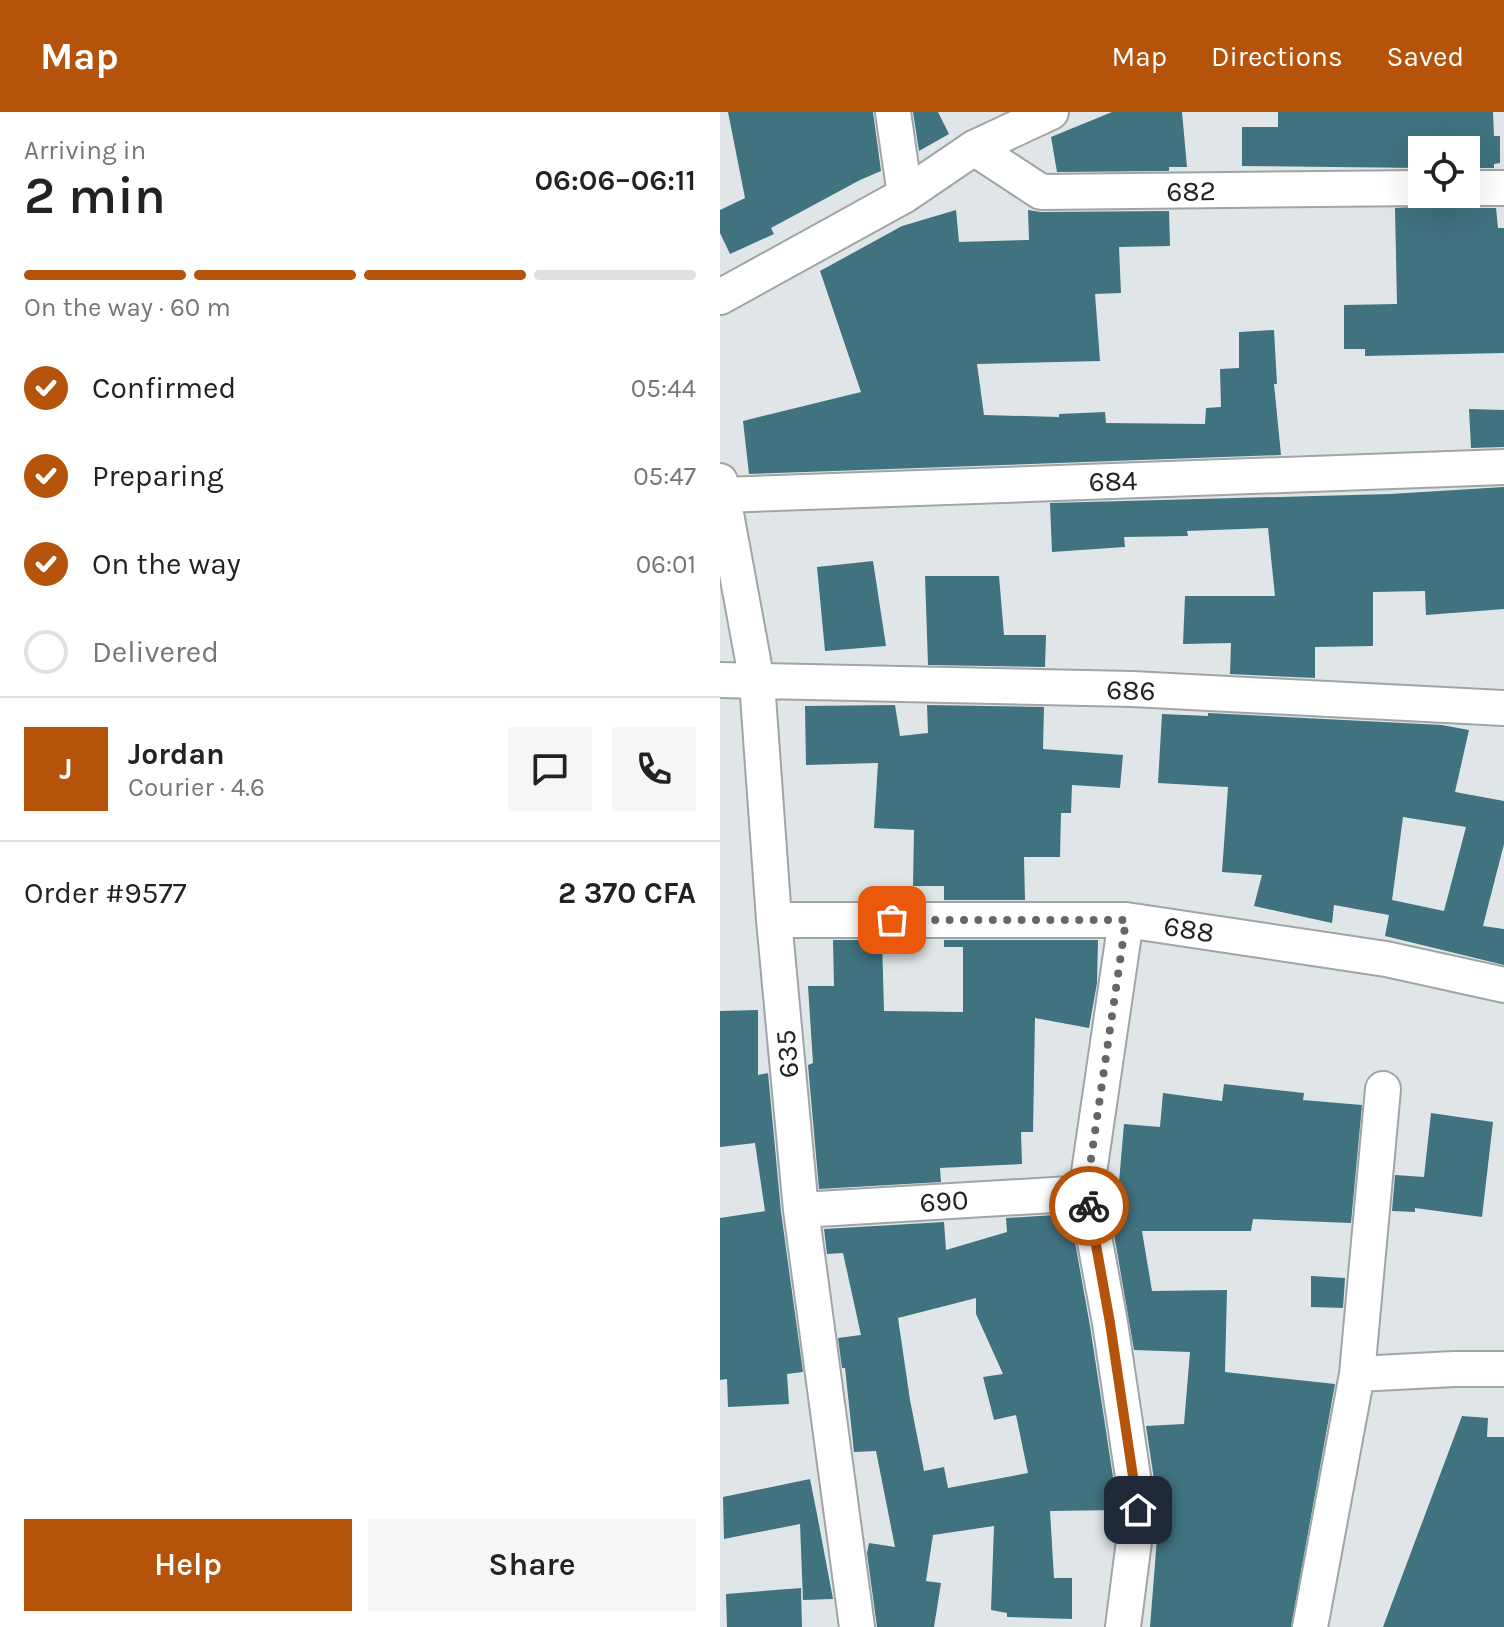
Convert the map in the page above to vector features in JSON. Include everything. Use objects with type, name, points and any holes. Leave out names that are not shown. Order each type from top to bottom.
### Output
[{"type":"street","points":[[893,112],[905,195]]},
{"type":"street","points":[[720,297],[905,195],[974,148],[1051,112]]},
{"type":"street","name":"682","points":[[974,148],[1041,192],[1408,188]]},
{"type":"street","points":[[1480,188],[1504,188]]},
{"type":"street","name":"684","points":[[722,488],[1504,467]]},
{"type":"street","name":"635","points":[[722,488],[757,682],[774,920],[801,1210],[857,1627]]},
{"type":"street","name":"686","points":[[720,680],[1132,689],[1504,708]]},
{"type":"street","name":"688","points":[[774,920],[1126,920],[1386,959],[1504,985]]},
{"type":"street","points":[[1123,1627],[1138,1510],[1110,1323],[1086,1193],[1126,920]]},
{"type":"street","points":[[1310,1627],[1357,1374],[1383,1089]]},
{"type":"street","name":"690","points":[[801,1210],[1086,1193]]},
{"type":"street","points":[[1357,1374],[1504,1369]]},
{"type":"building","points":[[728,112],[873,112],[881,171],[771,228],[774,234],[730,254],[720,233],[720,210],[745,198]]},
{"type":"building","points":[[913,112],[938,112],[949,134],[919,151]]},
{"type":"building","points":[[1112,112],[1182,112],[1187,167],[1169,167],[1169,171],[1057,172],[1051,137]]},
{"type":"building","points":[[1278,112],[1493,112],[1494,136],[1500,136],[1500,163],[1494,164],[1494,168],[1480,168],[1480,136],[1408,136],[1408,168],[1242,166],[1242,127],[1278,127]]},
{"type":"building","points":[[1395,208],[1496,208],[1498,228],[1504,228],[1504,353],[1365,356],[1365,349],[1344,349],[1344,305],[1397,304]]},
{"type":"building","points":[[956,210],[959,242],[1029,240],[1028,210],[1169,211],[1170,246],[1119,247],[1121,293],[1095,294],[1100,361],[977,364],[984,415],[1059,417],[1059,414],[1105,412],[1106,423],[1205,424],[1206,408],[1221,407],[1220,369],[1239,368],[1239,332],[1274,330],[1277,384],[1274,384],[1281,455],[749,474],[743,421],[861,392],[820,271],[902,226]]},
{"type":"building","points":[[1469,409],[1504,410],[1504,447],[1471,448]]},
{"type":"building","points":[[1504,487],[1504,609],[1426,615],[1425,591],[1373,592],[1373,646],[1315,647],[1315,678],[1230,674],[1231,643],[1183,644],[1185,596],[1275,596],[1268,528],[1187,531],[1188,536],[1124,537],[1125,547],[1052,552],[1050,503],[1390,494]]},
{"type":"building","points":[[873,561],[886,646],[825,651],[817,567]]},
{"type":"building","points":[[925,576],[999,576],[1004,635],[1046,635],[1045,667],[928,665]]},
{"type":"building","points":[[895,705],[900,736],[928,733],[927,705],[1044,707],[1043,749],[1123,755],[1120,788],[1072,785],[1071,813],[1061,813],[1060,857],[1024,857],[1025,900],[944,900],[944,886],[913,886],[914,830],[874,828],[878,763],[806,765],[805,706]]},
{"type":"building","points":[[1208,713],[1442,725],[1469,730],[1455,792],[1504,801],[1504,844],[1483,926],[1504,929],[1504,965],[1385,936],[1389,915],[1334,905],[1332,923],[1254,906],[1262,875],[1222,872],[1228,787],[1158,783],[1162,714],[1208,716]],"holes":[[[1403,817],[1466,827],[1444,911],[1392,900]]]},
{"type":"building","points":[[833,940],[882,940],[884,1011],[963,1012],[963,947],[944,947],[944,940],[1098,940],[1097,983],[1089,1028],[1035,1018],[1033,1132],[1021,1132],[1022,1164],[940,1168],[941,1182],[819,1189],[808,1065],[813,1063],[808,986],[834,986]]},
{"type":"building","points":[[758,1010],[758,1075],[768,1073],[781,1212],[803,1372],[787,1374],[789,1404],[728,1407],[727,1379],[720,1380],[720,1218],[765,1211],[755,1143],[720,1147],[720,1011]]},
{"type":"building","points":[[1224,1084],[1304,1093],[1303,1100],[1362,1105],[1351,1223],[1253,1219],[1251,1231],[1142,1231],[1152,1291],[1227,1290],[1225,1372],[1335,1384],[1291,1627],[1150,1627],[1159,1513],[1146,1426],[1184,1424],[1190,1352],[1134,1350],[1109,1205],[1117,1205],[1124,1124],[1160,1127],[1163,1093],[1222,1101]]},
{"type":"building","points":[[1431,1113],[1493,1122],[1482,1217],[1415,1208],[1415,1212],[1392,1211],[1395,1175],[1424,1177]]},
{"type":"building","points":[[1070,1214],[1118,1510],[1050,1511],[1054,1578],[1072,1578],[1072,1619],[1007,1617],[1007,1613],[991,1610],[994,1526],[933,1535],[926,1581],[941,1583],[934,1627],[877,1627],[867,1553],[869,1543],[895,1547],[876,1451],[854,1452],[845,1368],[842,1368],[838,1338],[861,1335],[843,1253],[827,1254],[824,1229],[944,1222],[946,1250],[1007,1232],[1006,1218]],"holes":[[[976,1298],[976,1314],[1003,1374],[983,1377],[994,1420],[1016,1415],[1028,1473],[948,1488],[944,1467],[924,1471],[898,1318]]]},
{"type":"building","points":[[1311,1276],[1345,1278],[1343,1308],[1311,1307]]},
{"type":"building","points":[[1462,1416],[1488,1418],[1487,1437],[1504,1437],[1504,1627],[1383,1627]]},
{"type":"building","points":[[810,1479],[833,1599],[803,1600],[800,1524],[724,1539],[723,1497]]},
{"type":"building","points":[[801,1588],[802,1627],[727,1627],[726,1594]]},
{"type":"way so far","points":[[892,920],[1126,920],[1086,1193],[1089,1206]]},
{"type":"route","points":[[1089,1206],[1138,1510]]}]
